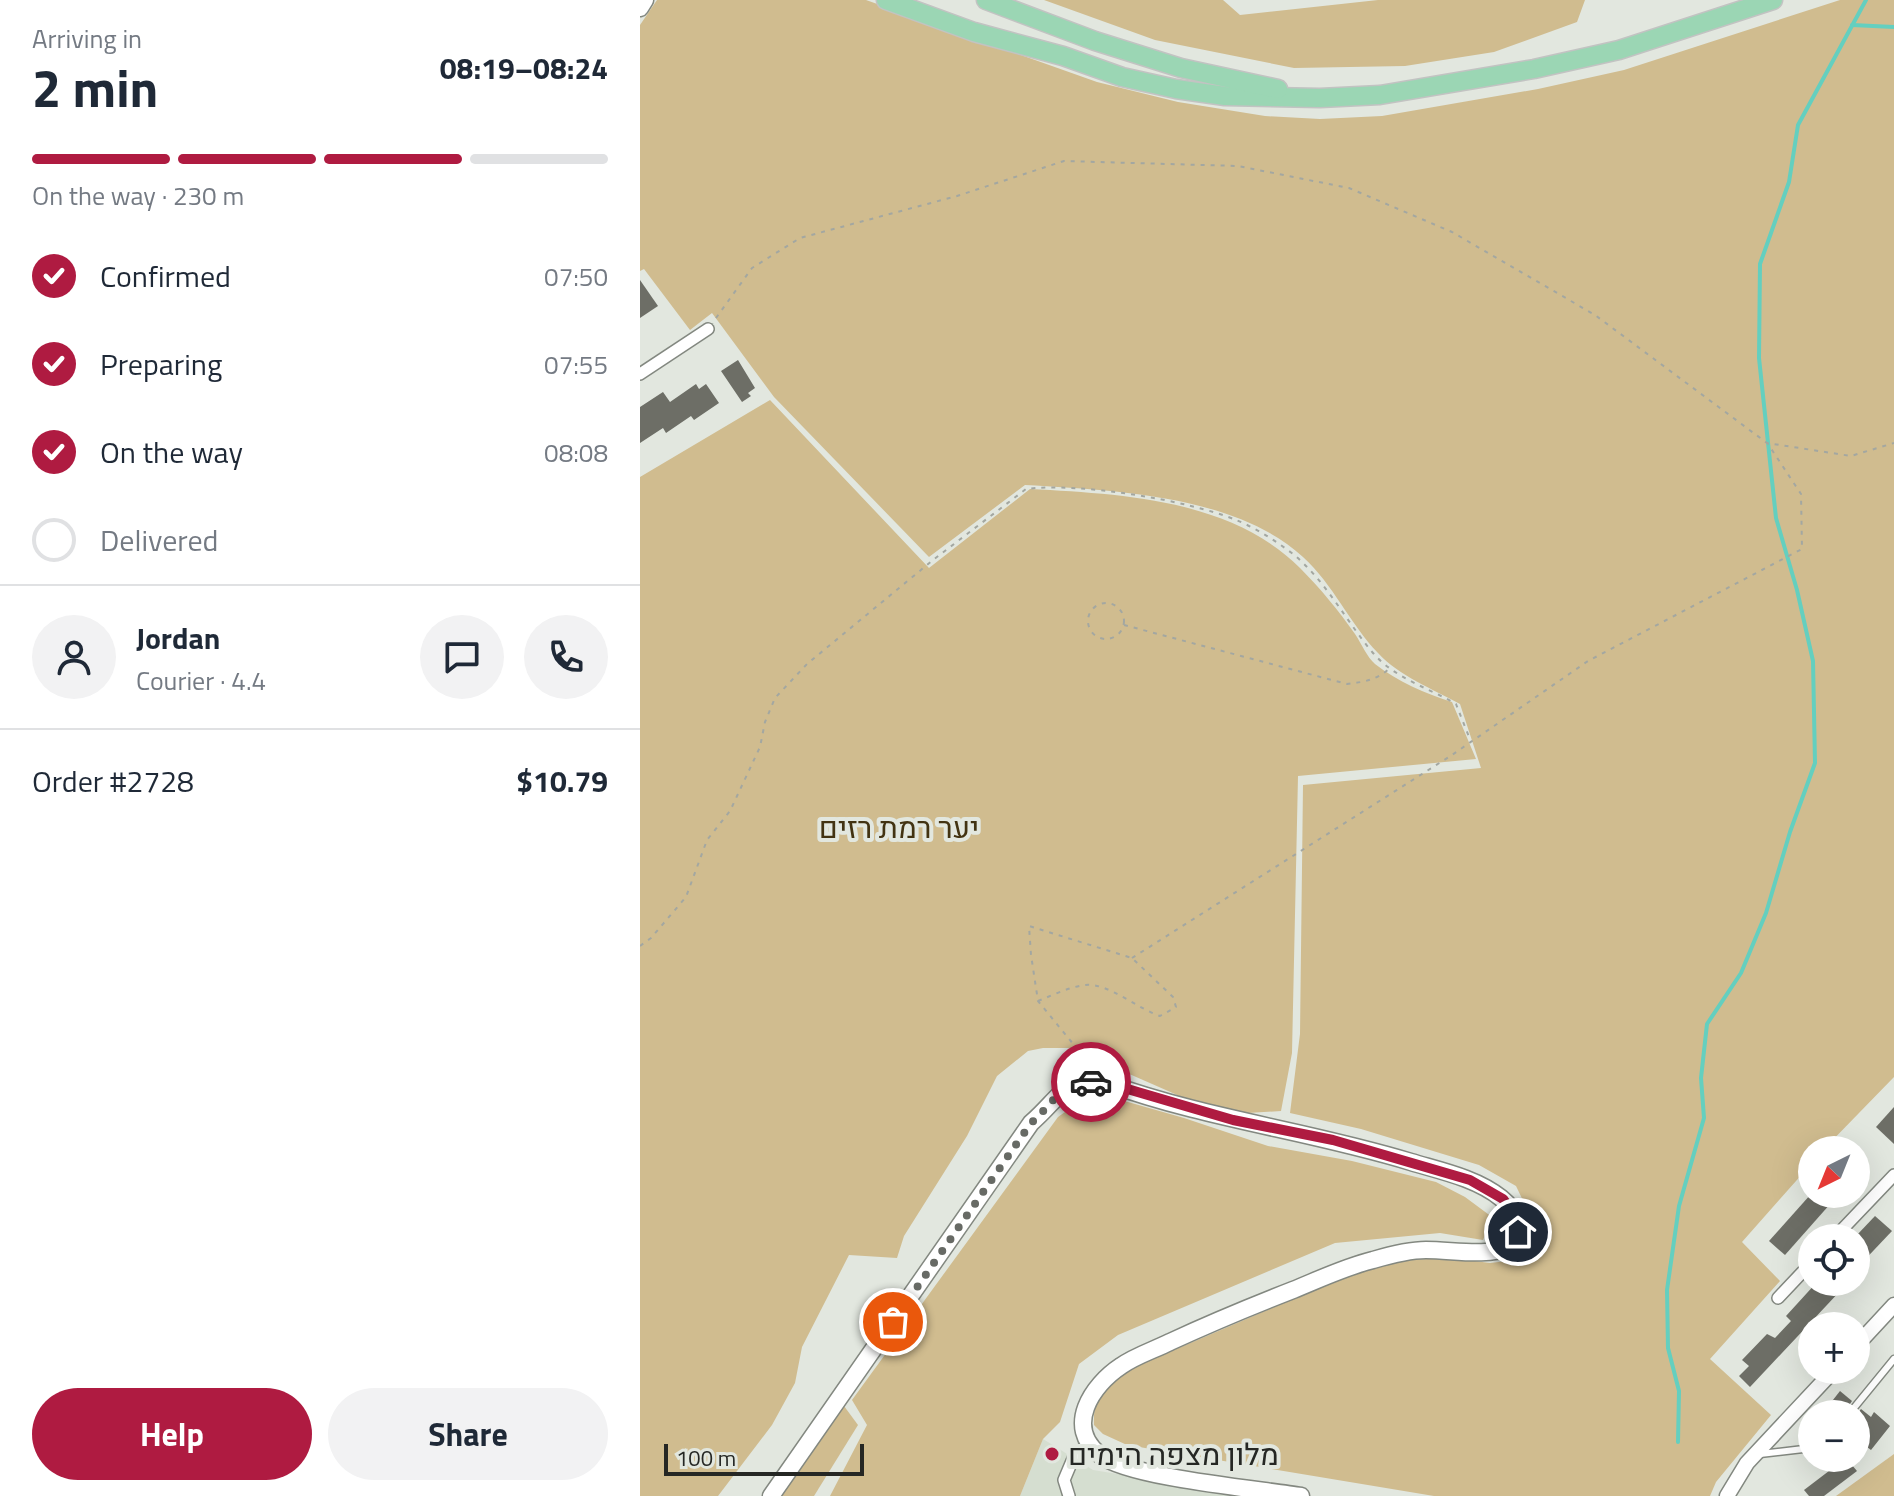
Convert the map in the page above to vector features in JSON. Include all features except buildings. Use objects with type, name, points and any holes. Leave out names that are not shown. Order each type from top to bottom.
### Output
[{"type":"highway","points":[[886,0],[974,32],[1063,56],[1122,77],[1225,96],[1320,98],[1380,95],[1548,66],[1619,50],[1773,0]]},
{"type":"highway","points":[[986,0],[1095,41],[1181,68],[1320,98]]},
{"type":"main road","points":[[640,8],[645,0]]},
{"type":"main road","points":[[771,1496],[1031,1123],[1072,1084],[1107,1083],[1233,1120],[1333,1140],[1470,1180],[1503,1199],[1513,1213],[1518,1232],[1511,1247],[1496,1253],[1404,1252],[1338,1270],[1206,1325],[1123,1364],[1105,1378],[1087,1402],[1082,1428],[1098,1454],[1110,1461],[1143,1472],[1301,1496]]},
{"type":"street","points":[[640,374],[708,329]]},
{"type":"street","points":[[1847,1224],[1894,1175]]},
{"type":"street","points":[[1778,1298],[1798,1277]]},
{"type":"street","points":[[1870,1331],[1894,1305]]},
{"type":"street","points":[[1727,1496],[1755,1454],[1821,1384]]},
{"type":"street","points":[[1069,1496],[1064,1480],[1075,1454],[1090,1444]]},
{"type":"lane","points":[[1860,1400],[1894,1359]]},
{"type":"lane","points":[[1755,1454],[1798,1449]]},
{"type":"path","points":[[708,329],[752,268],[800,238],[957,196],[1064,161],[1238,166],[1349,188],[1452,232],[1595,315],[1767,443],[1801,494],[1802,549],[1588,661],[1471,742],[1132,958]]},
{"type":"path","points":[[1767,443],[1851,456],[1894,443]]},
{"type":"path","points":[[640,946],[651,938],[686,897],[707,840],[730,811],[760,747],[765,722],[775,698],[807,664],[933,560],[1026,489],[1131,495],[1237,520],[1270,538],[1295,556],[1336,603],[1374,655],[1456,704],[1471,742]]},
{"type":"path","points":[[1110,603],[1121,610],[1124,625],[1116,636],[1104,639],[1093,634],[1089,612],[1098,604],[1110,603]]},
{"type":"path","points":[[1124,625],[1347,684],[1367,682],[1391,667]]},
{"type":"path","points":[[1038,1001],[1089,984],[1116,993],[1144,1011],[1160,1016],[1176,1007],[1173,997],[1132,958],[1029,926],[1038,1001],[1107,1083]]},
{"type":"shaded area","name":"מלון מצפה הימים","points":[[1043,1439],[1093,1470],[1253,1496],[1020,1496]]},
{"type":"green space","points":[[657,0],[866,0],[1097,82],[1178,102],[1265,116],[1320,119],[1382,116],[1538,89],[1624,70],[1840,0],[1894,0],[1894,1077],[1837,1136],[1798,1136],[1798,1179],[1742,1242],[1780,1281],[1710,1359],[1771,1415],[1716,1482],[1710,1496],[1434,1496],[1127,1445],[1103,1434],[1094,1425],[1096,1405],[1102,1390],[1132,1368],[1363,1269],[1404,1260],[1452,1258],[1490,1263],[1516,1260],[1532,1241],[1531,1217],[1516,1186],[1479,1165],[1361,1129],[1290,1113],[1300,1034],[1303,785],[1481,768],[1460,704],[1386,661],[1303,557],[1275,536],[1244,520],[1172,500],[1025,485],[929,557],[774,397],[712,313],[690,330],[644,269],[640,271],[640,25]]},
{"type":"green space","points":[[1044,0],[1223,0],[1240,15],[1378,0],[1585,0],[1577,22],[1494,52],[1405,66],[1294,68],[1155,40]]},
{"type":"green space","name":"יער רמת רזים","points":[[770,400],[929,568],[1030,489],[1174,504],[1242,527],[1272,545],[1300,568],[1342,617],[1375,664],[1412,686],[1452,702],[1476,759],[1298,776],[1292,1053],[1281,1111],[1231,1114],[1200,1105],[1070,1048],[1028,1051],[997,1076],[967,1136],[904,1236],[897,1258],[849,1255],[802,1347],[795,1383],[772,1425],[718,1496],[640,1496],[640,477]]},
{"type":"green space","points":[[1093,1092],[1268,1146],[1352,1161],[1436,1182],[1465,1197],[1492,1217],[1483,1240],[1440,1233],[1335,1243],[1118,1335],[1079,1364],[1060,1422],[1043,1439],[1020,1496],[830,1496],[867,1425],[852,1400],[1058,1117]]},
{"type":"green space","points":[[844,1406],[858,1425],[814,1496],[774,1496],[831,1415]]},
{"type":"green space","points":[[1894,1454],[1894,1496],[1836,1496],[1870,1472]]},
{"type":"waterway","points":[[1678,1442],[1679,1391],[1668,1348],[1667,1290],[1679,1206],[1704,1118],[1701,1078],[1707,1024],[1741,973],[1766,913],[1815,763],[1813,661],[1776,518],[1759,358],[1760,264],[1789,182],[1798,125],[1866,0]]},
{"type":"waterway","points":[[1852,25],[1894,27]]},
{"type":"way so far","points":[[893,1322],[1031,1123],[1072,1084],[1091,1082]]},
{"type":"place","name":"מלון מצפה הימים","points":[[1052,1454]]},
{"type":"route","points":[[1091,1082],[1107,1083],[1233,1120],[1333,1140],[1470,1180],[1503,1199],[1513,1213],[1518,1232]]}]
